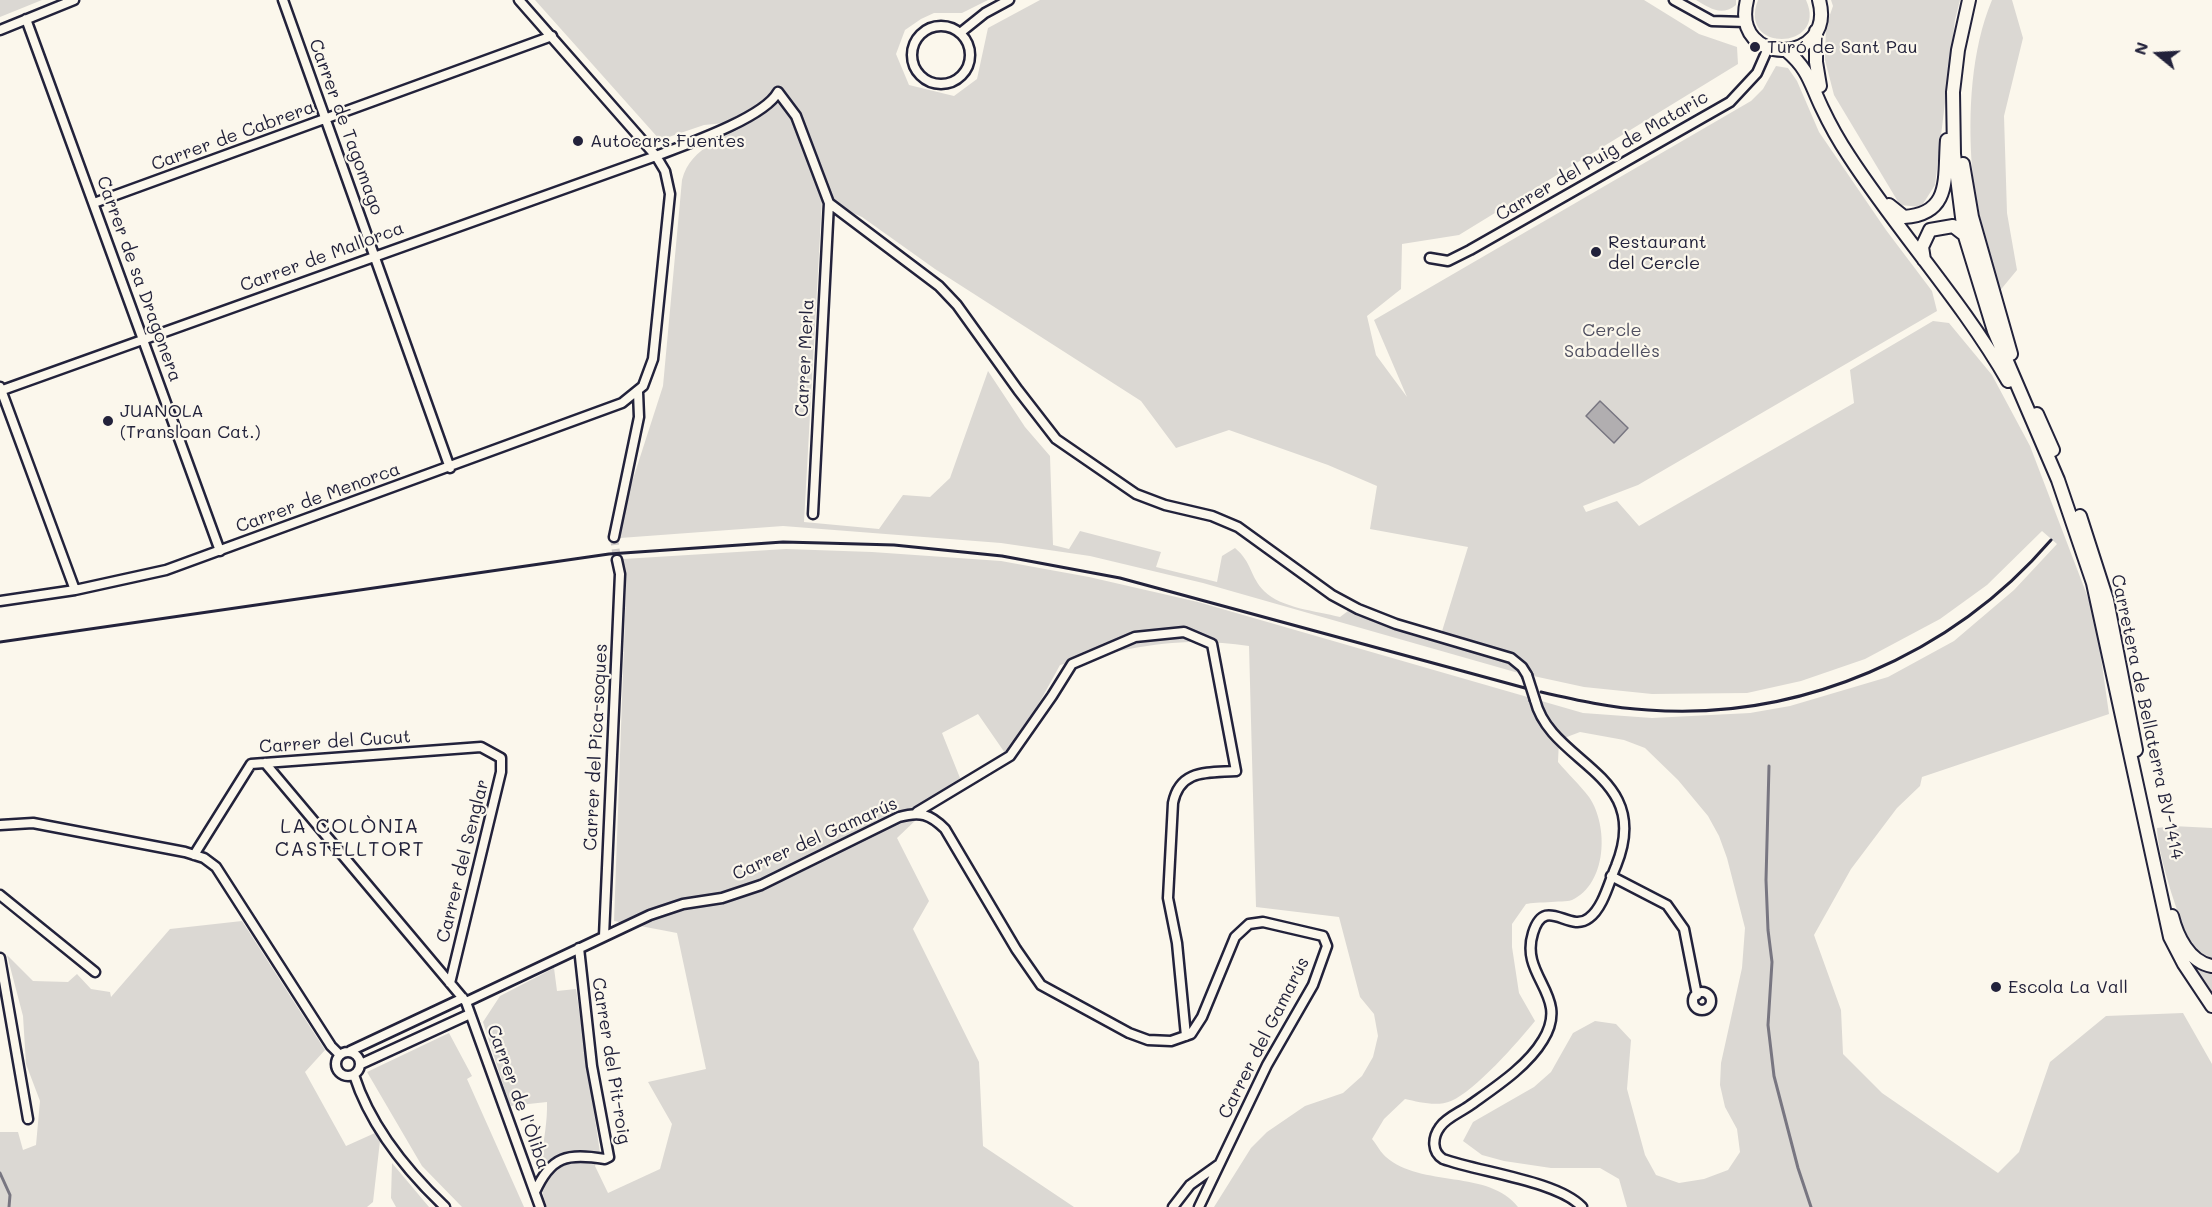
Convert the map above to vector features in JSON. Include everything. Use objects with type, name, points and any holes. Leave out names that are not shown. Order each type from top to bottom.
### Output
[{"type":"street","points":[[0,30],[74,0]]},
{"type":"street","name":"Carrer de Tagomago","points":[[283,0],[450,468]]},
{"type":"street","points":[[519,0],[656,156],[669,180],[670,194],[653,359],[643,386],[638,392],[639,417],[614,537]]},
{"type":"street","points":[[960,33],[985,13],[1009,0]]},
{"type":"street","points":[[1674,0],[1712,21],[1746,22]]},
{"type":"street","points":[[1747,0],[1746,22],[1751,34],[1768,48],[1787,51],[1802,64],[1833,132],[1896,215]]},
{"type":"street","points":[[1787,51],[1807,42],[1816,31],[1820,20],[1819,0]]},
{"type":"street","name":"Carretera de Bellaterra BV-1414","points":[[1896,215],[1927,214],[1938,203],[1944,189],[1958,50],[1969,0]]},
{"type":"street","name":"Carretera de Bellaterra BV-1414","points":[[1977,0],[1965,54],[1960,99],[1962,161],[1972,217],[1989,281],[2018,372]]},
{"type":"street","name":"Carrer de sa Dragonera","points":[[27,19],[220,551]]},
{"type":"street","points":[[940,26],[950,27],[960,33],[970,51],[969,64],[963,74],[954,81],[944,84],[932,83],[922,77],[915,69],[912,58],[913,46],[921,34],[940,26]]},
{"type":"street","points":[[1816,31],[1816,62],[1822,93],[1838,129],[1896,215],[1926,266],[1982,337],[2036,432],[2058,480],[2093,583],[2148,830]]},
{"type":"street","name":"Carrer de Cabrera","points":[[94,203],[552,36]]},
{"type":"street","name":"Carrer del Puig de Mataric","points":[[1430,258],[1448,261],[1470,250],[1730,102],[1757,73],[1768,48]]},
{"type":"street","name":"Carrer de Mallorca","points":[[0,389],[656,156],[727,127],[769,103],[778,92],[796,116],[829,203]]},
{"type":"street","name":"Carretera de Bellaterra BV-1414","points":[[1953,92],[1959,230],[1994,331],[2036,432]]},
{"type":"street","points":[[829,203],[856,226],[912,263],[939,286],[957,305],[1047,430],[1103,473],[1149,500],[1198,512],[1238,526],[1332,595],[1358,609],[1396,624],[1511,658],[1522,667],[1527,675],[1542,721],[1594,770],[1617,802],[1626,835],[1595,911],[1587,920],[1575,922],[1549,915],[1537,922],[1530,943],[1529,957],[1551,1005],[1547,1033],[1535,1052],[1521,1065],[1486,1094],[1447,1120],[1435,1138],[1436,1153],[1443,1159],[1561,1193],[1582,1207]]},
{"type":"street","name":"Carrer Merla","points":[[813,514],[829,203]]},
{"type":"street","points":[[1926,266],[1922,252],[1924,237],[1930,230],[1942,226],[1959,230]]},
{"type":"street","name":"Carretera de Bellaterra BV-1414","points":[[1959,230],[1973,245],[1987,298],[2009,357],[2066,478],[2107,600],[2148,830],[2170,937],[2184,964],[2212,1006]]},
{"type":"street","points":[[0,389],[75,590]]},
{"type":"street","name":"Carrer de Menorca","points":[[0,601],[75,590],[166,570],[450,468],[622,403],[638,392]]},
{"type":"street","name":"Carrer del Pica-soques","points":[[604,936],[620,574],[616,560]]},
{"type":"street","points":[[917,812],[1010,756],[1053,696],[1072,664],[1135,638],[1184,632],[1212,644],[1236,771],[1194,774],[1176,789],[1173,803],[1168,898],[1177,943],[1186,1036]]},
{"type":"street","name":"Carrer del Cucut","points":[[194,855],[251,764],[481,747],[491,750]]},
{"type":"street","name":"Carrer del Senglar","points":[[450,983],[501,772],[501,758],[491,750]]},
{"type":"street","points":[[265,764],[465,1000]]},
{"type":"street","name":"Carrer del Gamarús","points":[[350,1051],[650,915],[683,904],[722,898],[761,885],[899,817],[917,812],[934,818],[945,829],[1016,949],[1041,985],[1129,1033],[1148,1040],[1171,1041],[1191,1034],[1202,1017],[1235,938],[1249,924],[1263,922],[1323,936],[1327,946],[1313,985],[1268,1065],[1199,1207]]},
{"type":"street","points":[[0,825],[33,823],[194,855],[216,867],[295,992],[340,1055]]},
{"type":"street","points":[[1611,876],[1667,905],[1684,928],[1697,995]]},
{"type":"street","name":"Carretera de Bellaterra BV-1414","points":[[2160,884],[2182,943],[2208,965]]},
{"type":"street","points":[[0,895],[95,972]]},
{"type":"street","name":"Carrer del Pit-roig","points":[[534,1192],[544,1171],[552,1164],[573,1157],[605,1159],[609,1157],[591,1060],[579,948]]},
{"type":"street","points":[[0,958],[28,1119]]},
{"type":"street","name":"Carrer de l'Òliba","points":[[465,1000],[540,1207]]},
{"type":"street","points":[[354,1075],[361,1064],[470,1014]]},
{"type":"street","points":[[354,1075],[344,1075],[339,1071],[336,1063],[340,1055],[350,1051],[357,1054],[361,1064]]},
{"type":"street","points":[[354,1075],[361,1096],[388,1140],[412,1171],[445,1207]]},
{"type":"street","points":[[1173,1207],[1190,1185],[1219,1164]]},
{"type":"green space","points":[[0,0],[42,0],[0,17]]},
{"type":"green space","name":"Cercle Sabadellès","points":[[535,0],[988,0],[962,13],[934,13],[921,19],[905,30],[896,54],[909,85],[954,96],[977,79],[988,28],[1040,0],[1644,0],[1699,34],[1737,47],[1738,64],[1459,235],[1402,244],[1401,289],[1367,316],[1376,355],[1407,397],[1374,320],[1751,101],[1763,89],[1776,66],[1788,68],[1797,81],[1819,132],[1886,230],[1932,291],[1937,311],[1638,485],[1583,506],[1586,512],[1617,501],[1639,526],[1854,403],[1850,370],[1933,321],[1949,323],[1992,375],[2030,446],[2095,616],[2109,714],[1922,777],[1920,786],[1897,808],[1851,869],[1814,935],[1841,1010],[1843,1054],[1882,1093],[1998,1173],[2019,1152],[2050,1062],[2106,1016],[2183,1013],[2212,1064],[2212,1207],[1627,1207],[1619,1179],[1600,1168],[1551,1168],[1504,1161],[1482,1155],[1463,1141],[1473,1122],[1534,1087],[1551,1072],[1573,1033],[1595,1021],[1616,1024],[1631,1040],[1627,1089],[1645,1155],[1656,1175],[1679,1183],[1704,1179],[1728,1170],[1740,1152],[1737,1129],[1725,1107],[1720,1085],[1721,1063],[1742,968],[1745,928],[1719,836],[1708,816],[1678,780],[1645,748],[1624,740],[1580,732],[1559,740],[1558,762],[1589,797],[1595,809],[1600,823],[1601,853],[1598,868],[1584,892],[1570,901],[1526,904],[1512,924],[1512,947],[1519,993],[1535,1021],[1496,1065],[1461,1096],[1440,1104],[1405,1099],[1384,1119],[1372,1139],[1384,1155],[1401,1166],[1417,1173],[1490,1188],[1505,1195],[1518,1207],[1214,1207],[1251,1148],[1267,1132],[1305,1106],[1343,1093],[1362,1076],[1373,1057],[1378,1036],[1374,1014],[1360,997],[1339,917],[1256,907],[1249,646],[1199,642],[1153,645],[1060,665],[1010,756],[1005,753],[978,714],[942,733],[960,778],[897,838],[929,901],[913,929],[979,1062],[983,1146],[1074,1207],[547,1207],[541,1180],[541,1168],[547,1102],[510,1106],[483,1022],[500,996],[554,968],[557,991],[576,989],[600,1153],[595,1166],[608,1193],[660,1169],[672,1124],[648,1082],[706,1069],[677,933],[614,921],[626,589],[623,559],[786,549],[1001,561],[1089,577],[1198,602],[1583,713],[1652,718],[1750,713],[1790,706],[1888,677],[1954,641],[2014,590],[2057,544],[2042,531],[1987,585],[1940,619],[1865,659],[1801,681],[1747,693],[1652,694],[1584,687],[1515,672],[1203,583],[1090,556],[1001,543],[783,526],[620,538],[619,526],[622,513],[663,386],[682,180],[693,158],[702,150],[755,120],[704,125],[660,140]],"holes":[[[822,200],[862,217],[935,269],[1141,401],[1176,448],[1229,430],[1328,465],[1377,486],[1370,529],[1468,547],[1439,641],[1412,635],[1348,611],[1340,617],[1299,608],[1271,597],[1259,586],[1245,559],[1235,548],[1222,556],[1217,582],[1156,567],[1161,552],[1080,531],[1069,549],[1053,545],[1050,456],[1025,427],[988,371],[950,478],[930,497],[903,495],[879,529],[804,522]]]},
{"type":"green space","points":[[1696,0],[1736,0],[1736,5],[1731,9],[1720,11]]},
{"type":"green space","points":[[1758,0],[1806,0],[1810,17],[1805,29],[1795,36],[1783,39],[1770,37],[1760,30],[1755,18]]},
{"type":"green space","points":[[1831,0],[1960,0],[1955,20],[1935,185],[1921,207],[1900,205],[1834,95],[1825,60],[1826,26],[1833,6]]},
{"type":"green space","points":[[1992,0],[2012,0],[2023,38],[2004,116],[2007,213],[2017,270],[1998,293],[1976,197],[1970,125],[1975,61]]},
{"type":"green space","points":[[2173,826],[2212,828],[2212,958],[2193,945],[2170,888],[2157,828]]},
{"type":"green space","points":[[242,921],[325,1050],[305,1072],[346,1146],[375,1133],[380,1141],[373,1202],[367,1207],[0,1207],[0,1132],[18,1132],[23,1150],[36,1145],[40,1101],[26,1064],[23,1016],[7,955],[33,981],[68,982],[77,974],[91,989],[110,992],[111,997],[170,929]]},
{"type":"green space","points":[[2185,956],[2197,966],[2212,973],[2212,994]]},
{"type":"green space","points":[[449,1033],[472,1076],[467,1079],[524,1207],[462,1207],[422,1166],[367,1072]]},
{"type":"green space","points":[[392,1163],[429,1207],[396,1207],[391,1198]]},
{"type":"shaded area","points":[[1600,401],[1628,428],[1614,443],[1586,416]]},
{"type":"waterway","points":[[1769,766],[1766,880],[1772,962],[1768,1025],[1774,1076],[1798,1168],[1811,1207]]},
{"type":"waterway","points":[[0,1173],[10,1195],[9,1207]]},
{"type":"tunnel","points":[[614,537],[617,560]]},
{"type":"railway","points":[[1541,692],[1621,707],[1705,711],[1761,704],[1816,691],[1869,672],[1920,647],[1968,617],[2011,581],[2051,540]]},
{"type":"railway","points":[[0,642],[609,554],[783,542],[894,545],[1002,556],[1120,578],[1525,688]]},
{"type":"place","name":"Turó de Sant Pau","points":[[1755,47]]},
{"type":"place","name":"Autocars Fuentes","points":[[578,141]]},
{"type":"place","name":"Restaurant del Cercle","points":[[1596,252]]},
{"type":"place","name":"JUANOLA (Transloan Cat.)","points":[[108,421]]},
{"type":"place","name":"Escola La Vall","points":[[1996,987]]},
{"type":"district","name":"LA COLÒNIA CASTELLTORT","points":[[350,838]]}]
